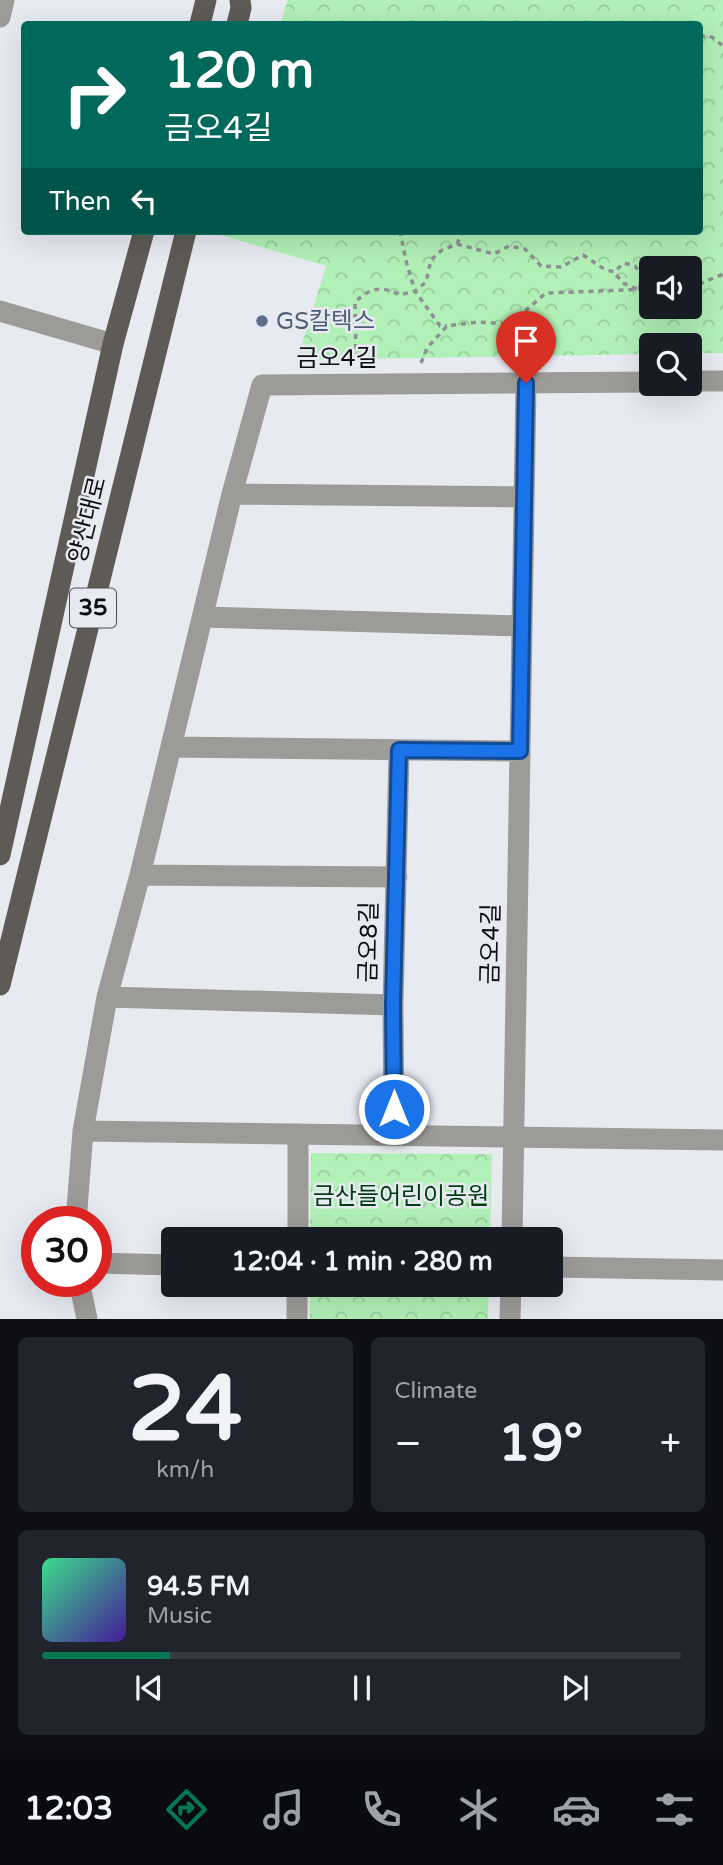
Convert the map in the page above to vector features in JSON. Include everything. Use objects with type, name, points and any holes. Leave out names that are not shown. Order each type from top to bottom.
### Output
[{"type":"main road","points":[[201,21],[206,0]]},
{"type":"main road","points":[[238,21],[240,0]]},
{"type":"main road","name":"양산대로","points":[[0,855],[113,344],[143,235]]},
{"type":"main road","name":"양산대로","points":[[0,985],[185,235]]},
{"type":"street","points":[[0,17],[4,0]]},
{"type":"street","points":[[0,311],[113,344]]},
{"type":"street","points":[[702,381],[723,381]]},
{"type":"street","name":"금오4길","points":[[77,1206],[83,1130],[107,997],[140,875],[232,494],[262,385],[639,382]]},
{"type":"street","name":"금오4길","points":[[514,1137],[526,383]]},
{"type":"street","points":[[232,494],[524,497]]},
{"type":"street","points":[[202,617],[522,626]]},
{"type":"street","points":[[171,747],[520,751]]},
{"type":"street","name":"금오8길","points":[[394,1135],[393,1005],[399,750]]},
{"type":"street","points":[[140,875],[397,877]]},
{"type":"street","points":[[107,997],[393,1005]]},
{"type":"street","points":[[83,1130],[723,1140]]},
{"type":"street","points":[[298,1134],[298,1227]]},
{"type":"street","points":[[512,1227],[514,1137]]},
{"type":"street","points":[[112,1263],[161,1265]]},
{"type":"street","points":[[563,1266],[723,1270]]},
{"type":"street","points":[[82,1297],[86,1319]]},
{"type":"street","points":[[297,1319],[298,1297]]},
{"type":"street","points":[[510,1319],[511,1297]]},
{"type":"path","points":[[703,36],[712,37],[723,46]]},
{"type":"path","points":[[401,235],[415,291],[440,326],[478,322],[510,324],[532,341],[537,360]]},
{"type":"path","points":[[457,244],[461,235]]},
{"type":"path","points":[[356,359],[355,302],[367,291],[386,288],[400,295],[415,291],[426,282],[430,260],[442,250],[457,244],[494,254],[509,246],[525,249],[541,266],[561,267],[583,255],[604,269],[614,272],[623,283],[639,290]]},
{"type":"path","points":[[614,272],[624,263],[635,266],[639,271]]},
{"type":"path","points":[[702,283],[723,274]]},
{"type":"path","points":[[510,324],[546,293],[639,290]]},
{"type":"path","points":[[419,368],[427,348],[447,326]]},
{"type":"green space","points":[[288,0],[723,0],[723,353],[702,353],[702,333],[639,333],[639,354],[297,360],[326,266],[221,235],[703,235],[703,21],[281,21]]},
{"type":"green space","name":"금산들어린이공원","points":[[311,1153],[492,1154],[490,1227],[310,1227]]},
{"type":"green space","points":[[310,1297],[489,1297],[488,1319],[310,1319]]},
{"type":"place","name":"GS칼텍스","points":[[262,321]]},
{"type":"route","points":[[394,1109],[393,1005],[399,750],[520,751],[526,383]]}]
